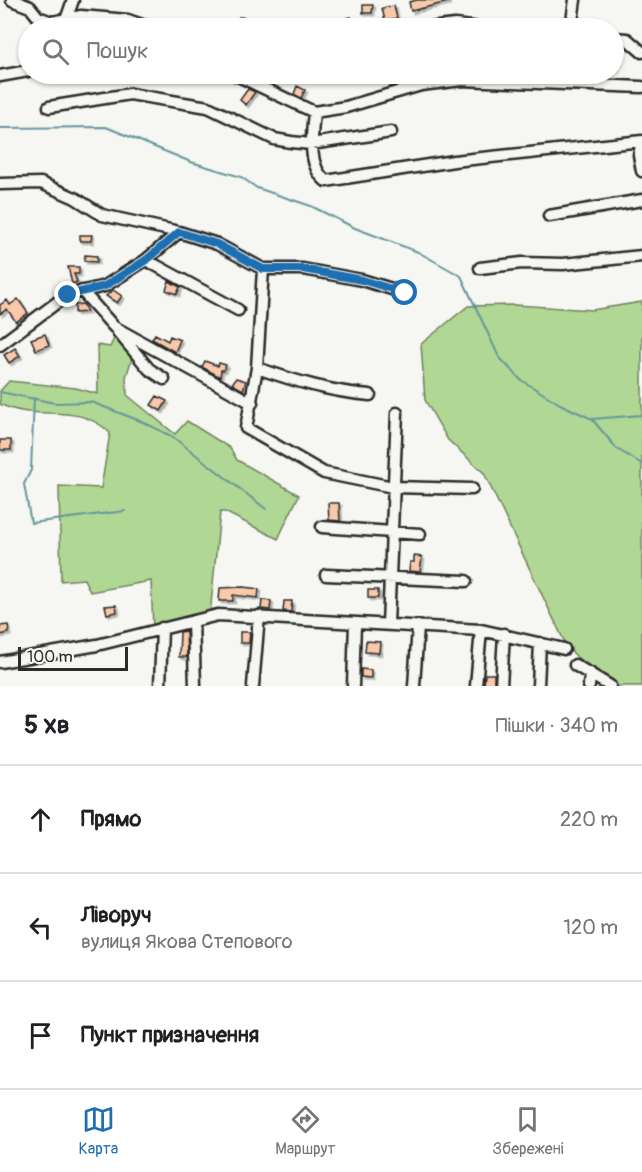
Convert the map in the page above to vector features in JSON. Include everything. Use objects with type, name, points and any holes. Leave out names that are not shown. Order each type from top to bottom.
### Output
[{"type":"street","points":[[12,0],[30,7],[41,18]]},
{"type":"street","points":[[67,18],[73,0]]},
{"type":"street","points":[[572,18],[575,0]]},
{"type":"street","points":[[74,18],[81,16],[104,18]]},
{"type":"street","points":[[624,39],[642,52]]},
{"type":"street","points":[[0,76],[18,73]]},
{"type":"street","points":[[255,84],[314,112],[346,107],[429,84]]},
{"type":"street","points":[[565,84],[642,87]]},
{"type":"street","points":[[49,107],[130,94],[208,107],[274,139],[311,144],[391,132]]},
{"type":"street","points":[[314,112],[311,144],[319,176],[326,181],[454,161],[642,141],[639,154],[642,171]]},
{"type":"street","points":[[0,184],[41,183],[75,198],[102,215],[179,232],[217,244],[263,269],[303,269],[362,280],[405,293]]},
{"type":"street","points":[[549,216],[642,200]]},
{"type":"street","points":[[0,345],[56,302],[68,295],[105,286],[146,260],[179,232]]},
{"type":"street","points":[[480,268],[522,263],[563,264],[642,256]]},
{"type":"street","points":[[146,260],[238,310]]},
{"type":"street","points":[[263,269],[257,368],[246,428],[324,472],[393,487],[472,489]]},
{"type":"street","points":[[82,291],[150,369],[164,379]]},
{"type":"street","points":[[114,327],[252,403]]},
{"type":"street","points":[[257,368],[341,393],[370,395]]},
{"type":"street","points":[[388,624],[388,577],[397,413]]},
{"type":"street","points":[[322,527],[420,534]]},
{"type":"street","points":[[326,575],[466,581]]},
{"type":"street","points":[[0,662],[97,645],[218,615],[481,630],[564,649]]},
{"type":"street","points":[[253,686],[259,616]]},
{"type":"street","points":[[193,621],[195,686]]},
{"type":"street","points":[[353,686],[355,623]]},
{"type":"street","points":[[414,686],[418,626]]},
{"type":"street","points":[[160,686],[162,628]]},
{"type":"street","points":[[476,686],[481,630]]},
{"type":"street","points":[[501,686],[504,634]]},
{"type":"street","points":[[538,686],[540,643]]},
{"type":"street","points":[[576,665],[610,686]]},
{"type":"street","points":[[589,686],[590,674]]},
{"type":"green space","points":[[642,302],[642,686],[616,686],[587,667],[567,647],[484,473],[448,440],[425,400],[421,344],[468,306],[516,305],[592,310]]},
{"type":"green space","points":[[115,336],[133,355],[126,377],[127,395],[175,434],[187,421],[230,448],[237,460],[299,495],[278,539],[225,512],[220,512],[210,615],[153,628],[151,581],[90,592],[84,579],[61,581],[59,486],[101,488],[110,433],[84,417],[28,412],[0,404],[0,391],[9,381],[76,388],[98,394],[97,345],[110,347]]},
{"type":"building","points":[[447,0],[448,2],[411,11],[409,2]]},
{"type":"building","points":[[363,5],[373,5],[372,13],[363,13]]},
{"type":"building","points":[[394,6],[397,18],[384,18],[382,8]]},
{"type":"building","points":[[297,86],[305,90],[301,98],[294,94]]},
{"type":"building","points":[[248,89],[255,92],[246,105],[240,100]]},
{"type":"building","points":[[80,235],[92,235],[91,241],[80,241]]},
{"type":"building","points":[[85,255],[97,256],[97,262],[84,261]]},
{"type":"building","points":[[68,267],[79,267],[79,274],[74,274],[77,282],[72,284]]},
{"type":"building","points":[[169,281],[180,287],[177,294],[166,290]]},
{"type":"building","points":[[113,290],[122,296],[117,303],[106,296]]},
{"type":"building","points":[[18,299],[28,313],[16,322],[7,309],[0,314],[0,305],[7,300],[10,305]]},
{"type":"building","points":[[83,304],[87,312],[75,313],[75,305]]},
{"type":"building","points":[[45,334],[49,345],[36,350],[31,339]]},
{"type":"building","points":[[155,334],[168,341],[170,336],[180,340],[175,352],[152,339]]},
{"type":"building","points":[[15,348],[20,356],[9,363],[4,355]]},
{"type":"building","points":[[205,361],[218,366],[219,363],[226,365],[224,370],[221,370],[220,377],[202,367]]},
{"type":"building","points":[[236,378],[246,381],[243,390],[232,384]]},
{"type":"building","points":[[157,396],[167,401],[161,411],[151,405]]},
{"type":"building","points":[[0,440],[11,440],[11,450],[0,450]]},
{"type":"building","points":[[328,503],[339,503],[340,521],[329,520]]},
{"type":"building","points":[[414,556],[422,557],[420,572],[409,571],[410,562],[414,562]]},
{"type":"building","points":[[220,588],[259,589],[258,598],[233,595],[233,601],[219,601]]},
{"type":"building","points":[[368,590],[378,590],[378,598],[368,598]]},
{"type":"building","points":[[262,600],[271,601],[270,610],[261,609]]},
{"type":"building","points":[[284,601],[292,601],[291,612],[283,611]]},
{"type":"building","points":[[116,605],[117,612],[107,614],[105,606]]},
{"type":"building","points":[[8,625],[9,633],[0,635],[0,626]]},
{"type":"building","points":[[186,631],[187,657],[179,657],[180,632]]},
{"type":"building","points":[[240,632],[250,632],[249,643],[240,643]]},
{"type":"building","points":[[366,641],[380,642],[379,653],[365,652]]},
{"type":"building","points":[[361,669],[371,670],[371,678],[361,677]]},
{"type":"building","points":[[485,674],[494,674],[494,686],[484,686]]},
{"type":"waterway","points":[[0,128],[106,127],[191,162],[241,177],[257,188],[311,206],[355,228],[418,252],[461,276],[499,357],[521,380],[560,404],[592,419],[642,415]]},
{"type":"waterway","points":[[0,392],[55,403],[91,402],[143,422],[173,437],[266,509]]},
{"type":"waterway","points":[[34,398],[31,470],[24,484],[31,523],[125,511]]},
{"type":"waterway","points":[[592,419],[617,449],[642,464]]},
{"type":"route","points":[[68,295],[105,286],[146,260],[179,232],[217,244],[241,260],[263,269],[303,269],[362,280],[405,293]]}]
